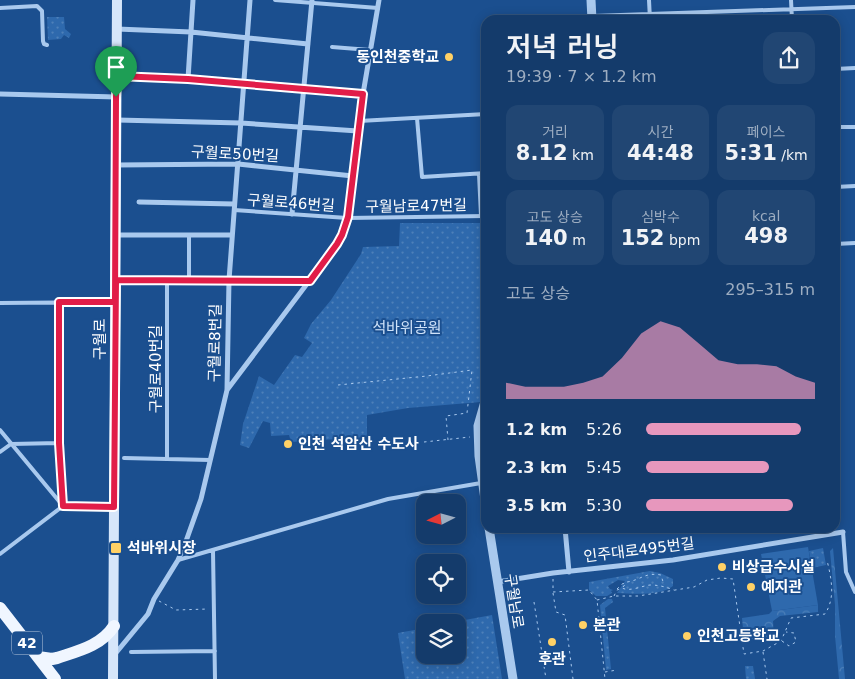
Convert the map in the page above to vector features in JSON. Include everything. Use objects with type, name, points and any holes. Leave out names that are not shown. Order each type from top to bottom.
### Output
[{"type":"main road","name":"구월로","points":[[114,679],[117,0]]},
{"type":"main road","name":"42","points":[[0,608],[55,679]]},
{"type":"main road","points":[[38,657],[52,660],[96,644],[108,636],[114,626]]},
{"type":"street","points":[[188,79],[193,0]]},
{"type":"street","name":"구월로8번길","points":[[114,655],[148,614],[154,599],[178,560],[201,498],[227,390],[228,280],[250,0]]},
{"type":"street","points":[[227,390],[310,281],[342,235],[347,218],[363,94],[379,0]]},
{"type":"street","points":[[591,0],[592,15]]},
{"type":"street","points":[[292,214],[312,2]]},
{"type":"street","points":[[117,29],[191,32],[308,44]]},
{"type":"street","points":[[0,94],[116,97]]},
{"type":"street","points":[[116,120],[241,123],[358,132]]},
{"type":"street","name":"구월로50번길","points":[[116,165],[238,164],[353,176]]},
{"type":"street","points":[[139,202],[234,207]]},
{"type":"street","points":[[116,235],[232,235]]},
{"type":"street","points":[[481,417],[478,426],[481,470]]},
{"type":"street","name":"구월남로","points":[[490,533],[513,679]]},
{"type":"street","points":[[565,533],[569,572]]},
{"type":"street","name":"인주대로495번길","points":[[497,582],[553,573],[673,560],[837,533]]},
{"type":"lane","points":[[6,0],[6,7]]},
{"type":"lane","points":[[275,0],[378,8]]},
{"type":"lane","points":[[649,0],[650,14]]},
{"type":"lane","points":[[791,0],[792,15]]},
{"type":"lane","points":[[0,8],[37,6],[40,8],[42,12],[43,41],[47,45]]},
{"type":"lane","points":[[636,15],[855,7]]},
{"type":"lane","points":[[332,47],[370,50]]},
{"type":"lane","points":[[840,69],[855,68]]},
{"type":"lane","points":[[117,76],[244,83],[363,94]]},
{"type":"lane","points":[[360,121],[481,114]]},
{"type":"lane","points":[[417,118],[422,176],[479,174],[481,216]]},
{"type":"lane","points":[[840,128],[855,127]]},
{"type":"lane","points":[[840,187],[855,186]]},
{"type":"lane","name":"구월로46번길","points":[[234,207],[347,218]]},
{"type":"lane","name":"구월남로47번길","points":[[347,218],[481,216]]},
{"type":"lane","points":[[189,235],[189,280]]},
{"type":"lane","points":[[840,244],[855,243]]},
{"type":"lane","points":[[116,280],[310,281]]},
{"type":"lane","name":"구월로40번길","points":[[167,280],[167,459]]},
{"type":"lane","points":[[59,302],[59,443],[63,506]]},
{"type":"lane","points":[[0,303],[115,302]]},
{"type":"lane","points":[[0,430],[63,506]]},
{"type":"lane","points":[[0,452],[11,444],[59,443]]},
{"type":"lane","points":[[124,458],[210,460]]},
{"type":"lane","points":[[178,560],[393,498],[481,483]]},
{"type":"lane","points":[[0,554],[63,506],[114,507]]},
{"type":"lane","points":[[843,532],[846,572],[855,592]]},
{"type":"lane","points":[[213,550],[215,679]]},
{"type":"lane","points":[[131,652],[214,651]]},
{"type":"path","points":[[338,385],[472,370],[467,413],[446,416],[448,440]]},
{"type":"path","points":[[424,442],[478,436]]},
{"type":"path","points":[[597,600],[614,596],[638,596],[694,588],[707,580],[721,578],[733,580],[744,654],[763,652],[781,641],[791,618],[825,614],[830,606],[832,585],[827,560]]},
{"type":"path","points":[[553,573],[556,612],[565,615],[573,679]]},
{"type":"path","points":[[614,596],[622,584],[636,581],[640,576],[661,575],[664,586]]},
{"type":"path","points":[[617,590],[622,588],[627,582]]},
{"type":"path","points":[[622,588],[628,590],[650,585],[664,586],[675,591]]},
{"type":"path","points":[[553,592],[589,590],[597,600],[605,679]]},
{"type":"path","points":[[154,599],[176,610],[214,608]]},
{"type":"path","points":[[534,602],[546,679]]},
{"type":"path","points":[[781,641],[789,646],[796,642],[794,633],[786,632]]},
{"type":"path","points":[[763,652],[767,679]]},
{"type":"path","points":[[604,672],[617,670]]},
{"type":"green space","points":[[47,17],[64,17],[65,29],[71,34],[69,38],[64,35],[61,39],[48,40]]},
{"type":"green space","name":"석바위공원","points":[[400,223],[481,223],[481,402],[408,408],[367,415],[367,437],[291,442],[289,435],[271,436],[270,423],[263,421],[249,448],[240,445],[243,424],[259,376],[274,385],[295,355],[302,357],[312,343],[304,338],[311,324],[331,300],[361,254],[363,247],[399,246]]},
{"type":"green space","points":[[808,547],[818,605],[772,611],[761,554]]},
{"type":"green space","points":[[823,548],[826,565],[812,568],[809,551]]},
{"type":"green space","points":[[833,548],[845,679],[839,679],[835,636],[835,605],[830,551]]},
{"type":"green space","points":[[650,571],[673,579],[673,586],[654,593],[617,593],[625,581],[618,580],[608,586],[613,590],[607,596],[596,596],[589,590],[589,582]]},
{"type":"green space","points":[[608,599],[612,599],[613,602],[605,608],[611,669],[606,670],[600,605]]},
{"type":"green space","points":[[818,605],[818,612],[780,616],[773,621],[774,637],[744,640],[742,618],[769,614],[772,611]]},
{"type":"green space","points":[[492,615],[502,679],[405,679],[398,633],[416,630],[416,664],[466,664],[466,620]]},
{"type":"green space","points":[[745,666],[753,666],[755,679],[746,679]]},
{"type":"place","name":"동인천중학교","points":[[449,57]]},
{"type":"place","name":"인천 석암산 수도사","points":[[288,444]]},
{"type":"place","name":"석바위시장","points":[[116,548]]},
{"type":"place","name":"비상급수시설","points":[[722,567]]},
{"type":"place","name":"예지관","points":[[751,587]]},
{"type":"place","name":"본관","points":[[583,625]]},
{"type":"place","name":"인천고등학교","points":[[687,636]]},
{"type":"place","name":"후관","points":[[552,642]]},
{"type":"route","points":[[117,76],[164,77],[363,94],[348,217],[337,244],[310,281],[116,280],[114,507],[63,506],[59,443],[59,302],[115,302],[116,97],[117,76]]}]
